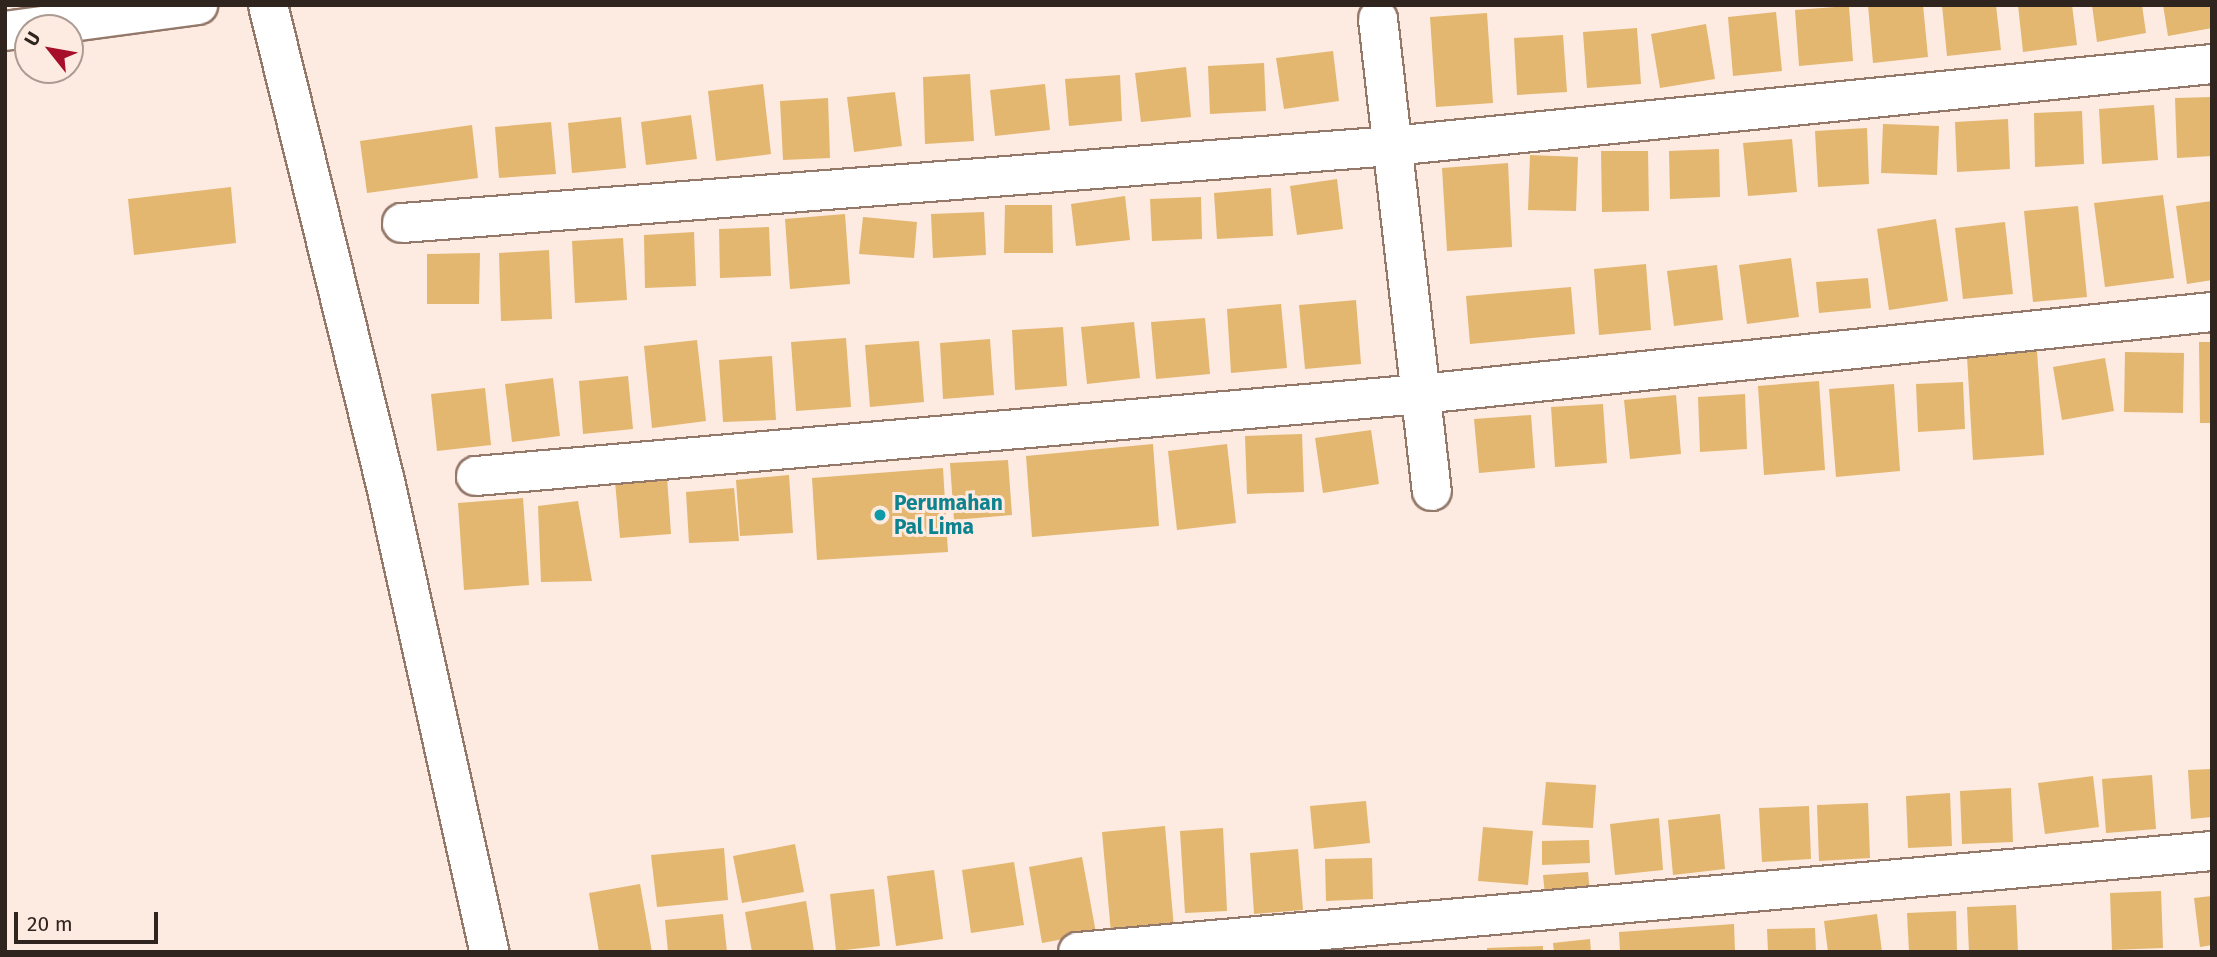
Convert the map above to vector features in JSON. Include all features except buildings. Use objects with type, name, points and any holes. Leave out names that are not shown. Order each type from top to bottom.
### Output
[{"type":"street","points":[[5,31],[198,5]]},
{"type":"street","points":[[268,5],[385,481],[489,952]]},
{"type":"street","points":[[1378,19],[1432,491]]},
{"type":"street","points":[[402,223],[1392,146],[2212,64]]},
{"type":"street","points":[[476,476],[1421,394],[2212,312]]},
{"type":"street","points":[[1078,952],[2212,851]]},
{"type":"place","name":"Perumahan Pal Lima","points":[[880,515]]}]
